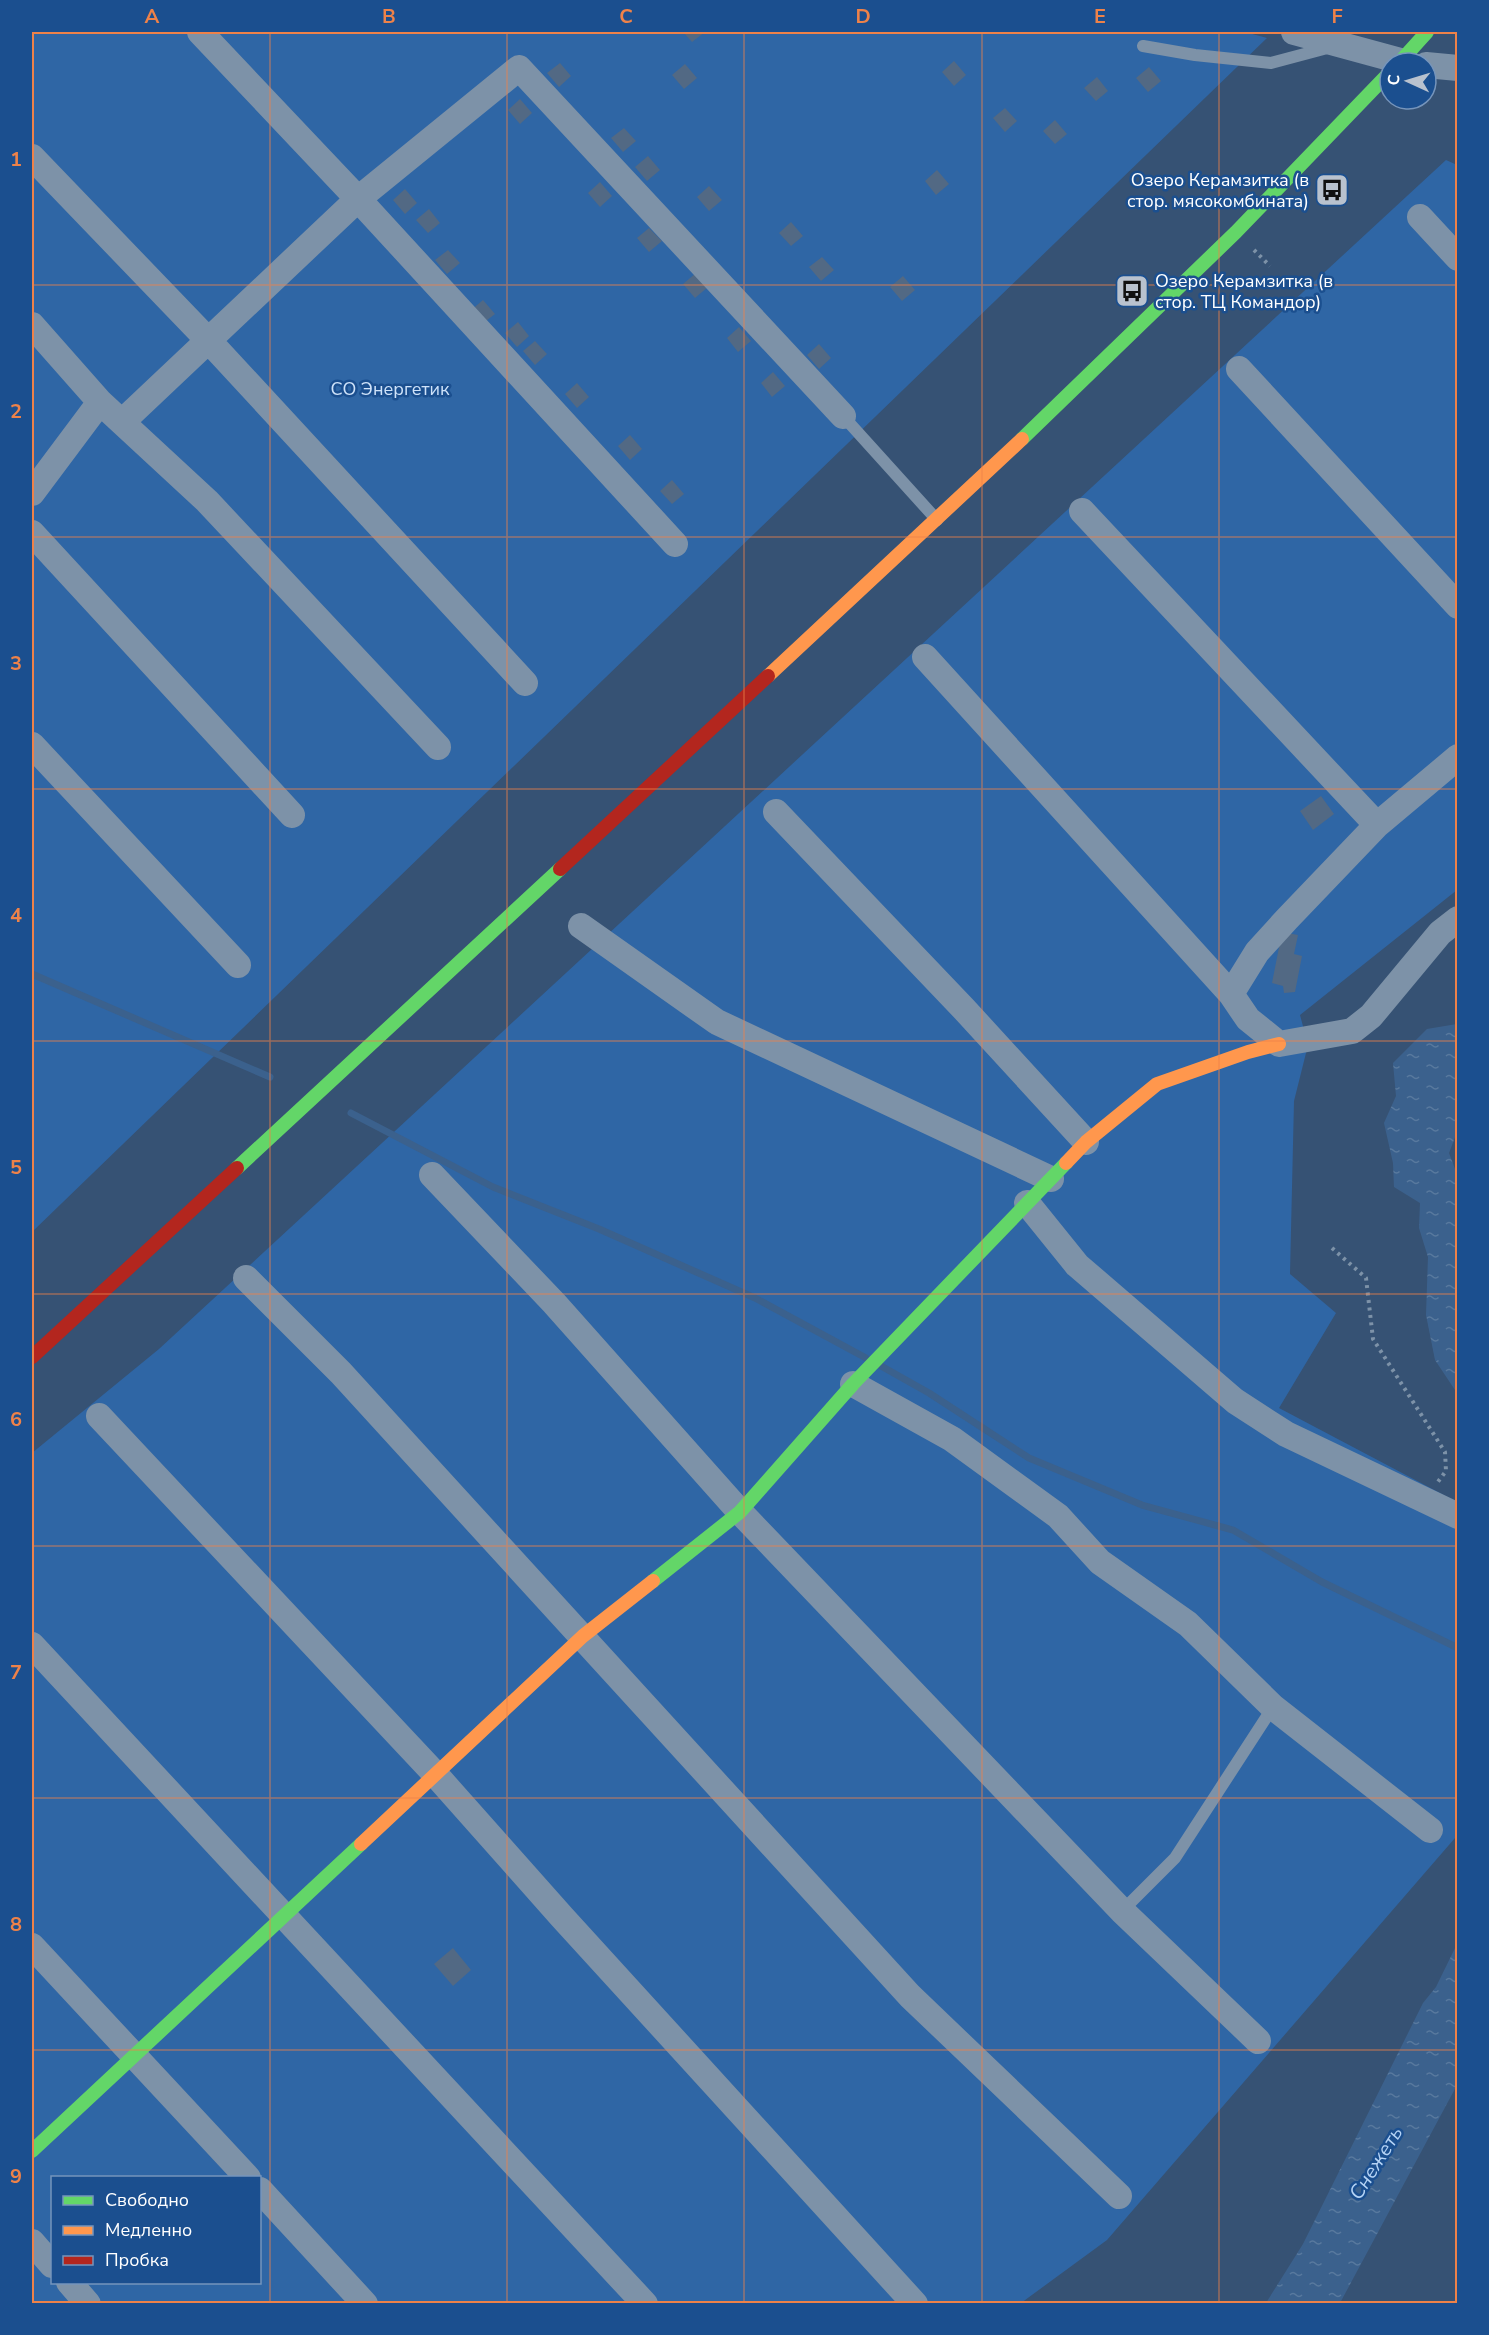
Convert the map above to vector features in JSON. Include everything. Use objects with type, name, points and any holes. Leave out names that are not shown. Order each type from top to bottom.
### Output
[{"type":"main road","points":[[1411,51],[1427,32]]},
{"type":"main road","points":[[32,1357],[937,521],[1236,232],[1378,87]]},
{"type":"main road","points":[[32,2151],[583,1636],[740,1512],[853,1384],[1086,1142],[1157,1084],[1248,1052],[1279,1044]]},
{"type":"street","points":[[200,32],[358,199],[675,544]]},
{"type":"street","points":[[1294,32],[1378,58]]},
{"type":"street","points":[[1438,66],[1458,68]]},
{"type":"street","points":[[122,422],[358,199],[519,68],[843,416]]},
{"type":"street","points":[[32,157],[208,340],[525,683]]},
{"type":"street","points":[[1420,217],[1458,258]]},
{"type":"street","points":[[32,325],[100,402],[207,501],[438,747]]},
{"type":"street","points":[[1239,369],[1458,606]]},
{"type":"street","points":[[32,493],[100,402]]},
{"type":"street","points":[[1082,511],[1377,825]]},
{"type":"street","points":[[32,533],[292,815]]},
{"type":"street","points":[[925,657],[1231,994],[1248,1019],[1279,1044],[1352,1031],[1371,1016],[1440,933],[1458,919]]},
{"type":"street","points":[[32,745],[238,965]]},
{"type":"street","points":[[1231,994],[1257,952],[1377,825],[1458,756]]},
{"type":"street","points":[[776,812],[964,1009],[1086,1142]]},
{"type":"street","points":[[581,926],[717,1022],[1051,1179]]},
{"type":"street","points":[[432,1175],[554,1303],[740,1512],[1122,1911],[1258,2041]]},
{"type":"street","points":[[1027,1203],[1077,1265],[1235,1401],[1286,1434],[1458,1516]]},
{"type":"street","points":[[246,1278],[341,1373],[583,1636],[733,1805],[910,1996],[1119,2196]]},
{"type":"street","points":[[853,1384],[952,1439],[1058,1516],[1100,1562],[1188,1624],[1273,1707],[1430,1830]]},
{"type":"street","points":[[99,1416],[436,1775],[562,1917],[915,2304]]},
{"type":"street","points":[[32,1645],[645,2304]]},
{"type":"street","points":[[32,1946],[246,2176]]},
{"type":"street","points":[[261,2191],[365,2304]]},
{"type":"street","points":[[32,2242],[51,2264]]},
{"type":"street","points":[[70,2284],[88,2304]]},
{"type":"lane","points":[[1143,46],[1195,55],[1270,63],[1340,45]]},
{"type":"lane","points":[[843,416],[937,521]]},
{"type":"lane","points":[[1122,1911],[1175,1858],[1273,1707]]},
{"type":"path","points":[[1332,1248],[1366,1278],[1372,1339],[1444,1452],[1446,1471],[1425,1501]]},
{"type":"green space","name":"СО Энергетик","points":[[32,32],[1245,32],[1267,38],[32,1232]]},
{"type":"green space","points":[[1446,160],[1457,165],[1457,890],[1300,1015],[1308,1045],[1294,1101],[1290,1274],[1336,1313],[1279,1408],[1457,1502],[1458,1832],[1107,2240],[1021,2303],[32,2304],[32,1453],[159,1349]]},
{"type":"water","points":[[1457,1024],[1457,1132],[1449,1153],[1458,1177],[1457,1393],[1435,1360],[1426,1315],[1428,1257],[1419,1228],[1420,1203],[1394,1187],[1393,1163],[1384,1123],[1396,1096],[1393,1063],[1427,1029]]},
{"type":"water","name":"Снежеть","points":[[1457,1944],[1457,2085],[1340,2303],[1266,2303],[1303,2244],[1423,2003],[1436,1987]]},
{"type":"building","points":[[683,32],[705,32],[692,42]]},
{"type":"building","points":[[954,61],[966,75],[954,86],[942,72]]},
{"type":"building","points":[[560,63],[571,76],[559,87],[547,73]]},
{"type":"building","points":[[685,64],[697,78],[684,89],[672,75]]},
{"type":"building","points":[[1149,67],[1161,81],[1148,92],[1136,78]]},
{"type":"building","points":[[1097,77],[1108,91],[1096,101],[1084,88]]},
{"type":"building","points":[[520,99],[532,113],[520,124],[508,110]]},
{"type":"building","points":[[1005,108],[1017,121],[1005,132],[993,118]]},
{"type":"building","points":[[1055,120],[1067,134],[1055,144],[1043,131]]},
{"type":"building","points":[[624,128],[636,141],[623,152],[611,138]]},
{"type":"building","points":[[648,156],[660,170],[647,181],[635,167]]},
{"type":"building","points":[[937,170],[949,184],[936,195],[925,181]]},
{"type":"building","points":[[600,182],[612,196],[600,207],[588,193]]},
{"type":"building","points":[[709,186],[722,200],[709,211],[697,197]]},
{"type":"building","points":[[405,189],[417,203],[405,214],[393,200]]},
{"type":"building","points":[[429,209],[440,223],[428,233],[416,220]]},
{"type":"building","points":[[791,222],[803,236],[791,246],[779,233]]},
{"type":"building","points":[[649,228],[662,241],[649,252],[637,238]]},
{"type":"building","points":[[448,250],[460,263],[447,274],[435,260]]},
{"type":"building","points":[[822,257],[834,270],[821,281],[809,267]]},
{"type":"building","points":[[696,273],[708,287],[695,298],[683,284]]},
{"type":"building","points":[[903,276],[915,290],[902,301],[890,287]]},
{"type":"building","points":[[483,300],[495,314],[482,324],[470,311]]},
{"type":"building","points":[[518,322],[529,336],[517,347],[505,333]]},
{"type":"building","points":[[739,327],[751,341],[738,352],[727,338]]},
{"type":"building","points":[[535,341],[547,354],[535,365],[523,351]]},
{"type":"building","points":[[819,344],[831,358],[819,369],[807,355]]},
{"type":"building","points":[[773,372],[785,386],[772,397],[761,383]]},
{"type":"building","points":[[577,383],[589,397],[577,408],[565,394]]},
{"type":"building","points":[[630,435],[642,449],[630,460],[618,446]]},
{"type":"building","points":[[672,480],[684,494],[672,504],[660,491]]},
{"type":"building","points":[[1321,796],[1334,814],[1313,830],[1300,811]]},
{"type":"building","points":[[1282,932],[1298,935],[1294,954],[1302,956],[1295,992],[1284,993],[1283,986],[1272,983]]},
{"type":"building","points":[[453,1948],[471,1970],[453,1986],[434,1964]]},
{"type":"waterway","points":[[32,974],[270,1077]]},
{"type":"waterway","points":[[351,1113],[493,1187],[599,1229],[755,1298],[866,1358]]},
{"type":"waterway","points":[[881,1366],[929,1393],[1029,1458],[1142,1505],[1233,1530],[1322,1582],[1458,1648]]},
{"type":"traffic: fast","points":[[1410,51],[1427,32]]},
{"type":"traffic: fast","points":[[1022,439],[1236,232],[1378,84]]},
{"type":"traffic: fast","points":[[237,1168],[560,869]]},
{"type":"traffic: fast","points":[[653,1581],[740,1512],[853,1384],[1066,1163]]},
{"type":"traffic: fast","points":[[32,2151],[361,1844]]},
{"type":"traffic: slow","points":[[768,676],[1022,439]]},
{"type":"traffic: slow","points":[[1066,1163],[1086,1142],[1157,1084],[1248,1052],[1279,1044]]},
{"type":"traffic: slow","points":[[361,1844],[583,1636],[653,1581]]},
{"type":"traffic: jam","points":[[560,869],[768,676]]},
{"type":"traffic: jam","points":[[32,1357],[237,1168]]},
{"type":"place","name":"Озеро Керамзитка (в стор. мясокомбината)","points":[[1332,190]]},
{"type":"place","name":"Озеро Керамзитка (в стор. ТЦ Командор)","points":[[1132,291]]}]
